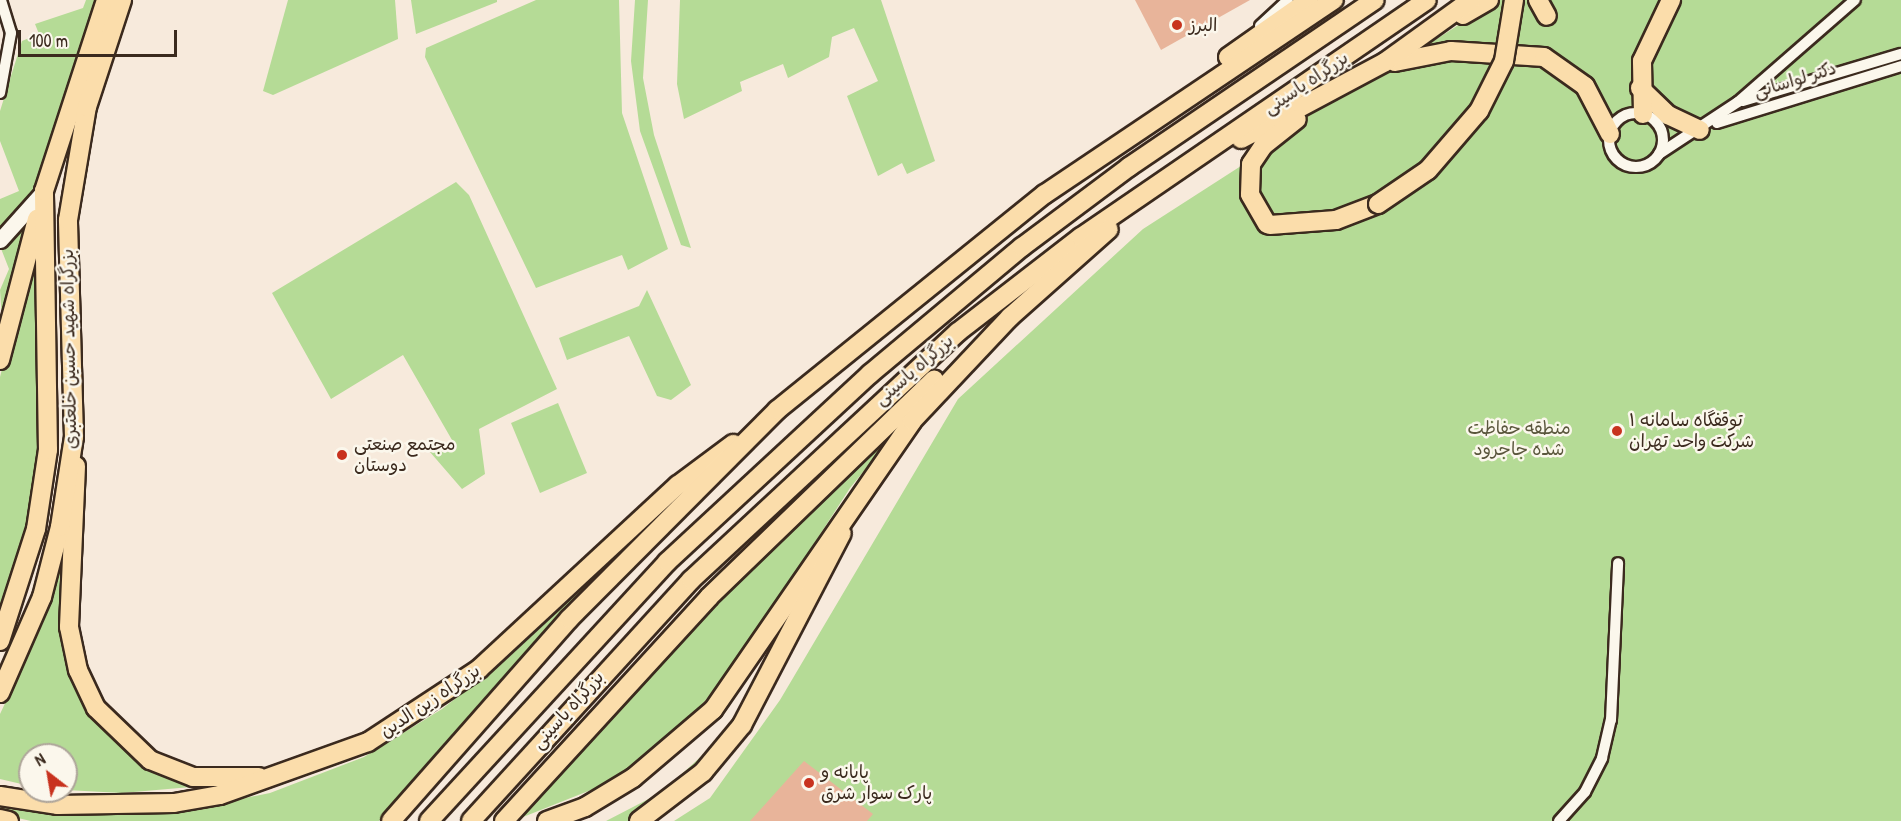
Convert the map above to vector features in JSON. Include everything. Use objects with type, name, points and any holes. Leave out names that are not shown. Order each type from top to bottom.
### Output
[{"type":"highway","name":"بزرگراه شهید حسین خلعتبری","points":[[0,641],[29,558],[48,450],[44,191],[106,0]]},
{"type":"highway","name":"بزرگراه شهید حسین خلعتبری","points":[[0,693],[50,572],[74,436],[68,220],[87,107],[122,0]]},
{"type":"highway","points":[[1145,124],[1233,54],[1309,0]]},
{"type":"highway","points":[[391,821],[569,619],[777,410],[1045,195],[1145,124],[1334,0]]},
{"type":"highway","name":"بزرگراه یاسینی","points":[[429,821],[667,562],[870,374],[1120,174],[1375,0]]},
{"type":"highway","name":"بزرگراه یاسینی","points":[[471,821],[627,645],[838,439],[1008,291],[1162,181],[1427,0]]},
{"type":"highway","points":[[1405,49],[1471,0]]},
{"type":"highway","points":[[1162,181],[1371,70],[1489,0]]},
{"type":"highway","points":[[1334,89],[1263,146],[1251,164],[1250,194],[1268,224],[1324,222],[1378,204],[1428,170],[1473,120],[1504,61],[1514,0]]},
{"type":"highway","points":[[1642,114],[1640,88],[1646,48],[1671,0]]},
{"type":"highway","points":[[1371,70],[1442,51],[1536,54],[1579,79],[1598,103],[1610,134]]},
{"type":"highway","points":[[1640,88],[1668,115],[1700,129]]},
{"type":"highway","points":[[0,360],[44,191]]},
{"type":"highway","points":[[504,821],[605,706],[792,514],[1144,194]]},
{"type":"highway","points":[[547,821],[601,797],[686,737],[731,688],[816,553],[858,502],[912,421],[1010,317]]},
{"type":"highway","name":"بزرگراه زین الدین","points":[[0,796],[58,805],[174,803],[276,777],[368,742],[434,702],[506,646],[678,485],[777,410]]},
{"type":"highway","points":[[74,436],[78,491],[69,627],[78,670],[96,708],[150,759],[193,777],[276,777]]},
{"type":"highway","points":[[639,821],[703,772],[742,724],[858,502]]},
{"type":"highway","points":[[0,819],[9,821]]},
{"type":"main road","points":[[0,240],[44,191]]},
{"type":"street","points":[[0,93],[11,33],[1,0]]},
{"type":"street","points":[[1233,54],[1288,0]]},
{"type":"street","points":[[1659,154],[1661,130],[1642,114],[1619,120],[1610,134],[1615,156],[1629,166],[1646,165],[1738,102],[1855,0]]},
{"type":"street","name":"دکتر لواسانی","points":[[1738,102],[1901,54]]},
{"type":"street","name":"دکتر لواسانی","points":[[1700,129],[1901,66]]},
{"type":"street","points":[[1559,821],[1585,792],[1602,758],[1611,720],[1618,563]]},
{"type":"green space","points":[[86,0],[101,0],[37,185],[0,236],[0,199],[19,191],[0,141],[0,111],[22,41],[39,34],[35,24],[83,8]]},
{"type":"green space","points":[[288,0],[395,0],[398,39],[273,95],[263,91]]},
{"type":"green space","points":[[411,0],[497,0],[497,2],[416,34]]},
{"type":"green space","points":[[536,0],[619,0],[622,113],[668,249],[628,270],[622,255],[536,288],[425,57],[426,48]]},
{"type":"green space","points":[[635,0],[648,0],[643,78],[654,135],[691,248],[681,245],[640,131],[631,61]]},
{"type":"green space","points":[[680,0],[881,0],[935,161],[907,174],[902,163],[878,176],[847,96],[878,81],[854,28],[832,37],[829,57],[788,78],[783,64],[740,82],[742,91],[684,119],[677,84]]},
{"type":"green space","name":"منطقه حفاظت شده جاجرود","points":[[1497,0],[1901,0],[1901,821],[674,821],[710,798],[780,700],[958,399],[1143,229],[1292,133],[1311,111],[1392,68]]},
{"type":"green space","points":[[456,182],[469,195],[557,389],[479,429],[485,474],[462,489],[430,452],[452,440],[403,355],[331,399],[272,293]]},
{"type":"green space","points":[[31,217],[2,322],[0,290],[9,269],[0,246]]},
{"type":"green space","points":[[37,232],[37,475],[30,523],[0,622],[0,377]]},
{"type":"green space","points":[[647,290],[691,385],[671,400],[657,396],[629,336],[567,360],[559,338],[639,306]]},
{"type":"green space","points":[[558,403],[587,473],[540,493],[511,423]]},
{"type":"green space","points":[[907,418],[850,488],[744,652],[684,727],[611,782],[513,821],[700,616]]},
{"type":"green space","points":[[695,482],[510,673],[379,821],[31,821],[0,814],[0,803],[78,814],[177,812],[270,793],[364,757],[442,709],[509,657]]},
{"type":"green space","points":[[64,551],[63,587],[88,707],[132,754],[214,785],[122,793],[78,791],[78,743],[18,743],[18,783],[0,779],[0,714],[43,623]]},
{"type":"green space","points":[[718,741],[726,741],[641,814],[629,821],[606,821],[662,792]]},
{"type":"building","name":"البرز","points":[[1135,0],[1250,0],[1161,50]]},
{"type":"building","name":"پایانه و پارک‌ سوار شرق","points":[[804,761],[873,814],[867,821],[750,821]]},
{"type":"place","name":"البرز","points":[[1177,25]]},
{"type":"place","name":"توقفگاه سامانه ۱ شرکت واحد تهران","points":[[1617,431]]},
{"type":"place","name":"مجتمع صنعتی دوستان","points":[[342,455]]},
{"type":"place","name":"پایانه و پارک‌ سوار شرق","points":[[809,783]]}]
